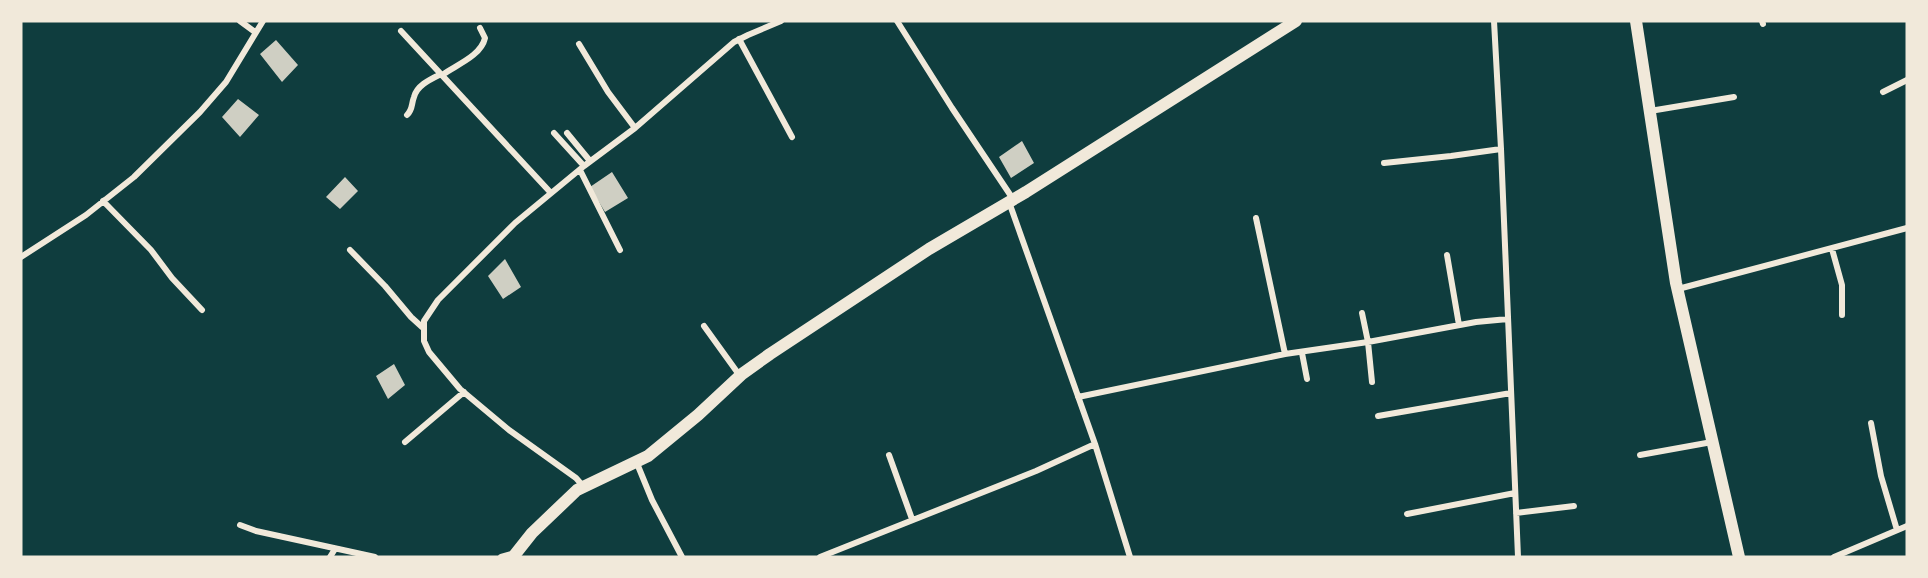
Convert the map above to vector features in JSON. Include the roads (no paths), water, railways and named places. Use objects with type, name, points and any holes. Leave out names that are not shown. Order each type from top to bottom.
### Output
[{"type":"main road","points":[[515,555],[532,533],[577,490],[648,456],[770,354],[929,249],[1011,201],[1296,21]]},
{"type":"main road","points":[[1636,21],[1677,289],[1739,557]]},
{"type":"street","points":[[240,21],[255,32]]},
{"type":"street","points":[[21,257],[86,215],[134,177],[200,112],[226,82],[263,21]]},
{"type":"street","points":[[584,487],[576,478],[509,430],[446,374],[429,352],[424,341],[422,327],[425,318],[438,300],[515,223],[551,193],[635,128],[724,50],[739,39],[782,21]]},
{"type":"street","points":[[897,21],[1011,201],[1095,444],[1130,557]]},
{"type":"street","points":[[1494,21],[1518,557]]},
{"type":"street","points":[[406,116],[412,108],[414,96],[419,88],[482,47],[485,38],[480,28]]},
{"type":"street","points":[[401,31],[551,193]]},
{"type":"street","points":[[739,39],[792,137]]},
{"type":"street","points":[[579,44],[608,92],[635,128]]},
{"type":"street","points":[[1883,92],[1907,80]]},
{"type":"street","points":[[1649,111],[1734,97]]},
{"type":"street","points":[[554,133],[582,168],[620,250]]},
{"type":"street","points":[[567,134],[590,161]]},
{"type":"street","points":[[1384,163],[1501,149]]},
{"type":"street","points":[[104,201],[151,250],[177,284],[202,310]]},
{"type":"street","points":[[1256,218],[1284,354]]},
{"type":"street","points":[[1677,289],[1907,228]]},
{"type":"street","points":[[1832,249],[1842,285],[1842,315]]},
{"type":"street","points":[[350,250],[422,327]]},
{"type":"street","points":[[1447,255],[1459,325]]},
{"type":"street","points":[[1362,313],[1372,382]]},
{"type":"street","points":[[1078,397],[1284,354],[1302,353],[1495,319],[1508,319]]},
{"type":"street","points":[[704,326],[740,377]]},
{"type":"street","points":[[1302,353],[1307,379]]},
{"type":"street","points":[[405,442],[464,392]]},
{"type":"street","points":[[1378,416],[1511,393]]},
{"type":"street","points":[[1871,423],[1881,476],[1897,530]]},
{"type":"street","points":[[1640,455],[1713,442]]},
{"type":"street","points":[[820,557],[1036,471],[1095,444]]},
{"type":"street","points":[[889,455],[912,519]]},
{"type":"street","points":[[636,461],[652,500],[682,557]]},
{"type":"street","points":[[1407,514],[1515,493]]},
{"type":"street","points":[[1516,513],[1574,506]]},
{"type":"street","points":[[240,525],[256,531],[375,557]]},
{"type":"street","points":[[1834,557],[1907,526]]},
{"type":"street","points":[[330,557],[335,549]]},
{"type":"street","points":[[501,557],[515,555]]}]
